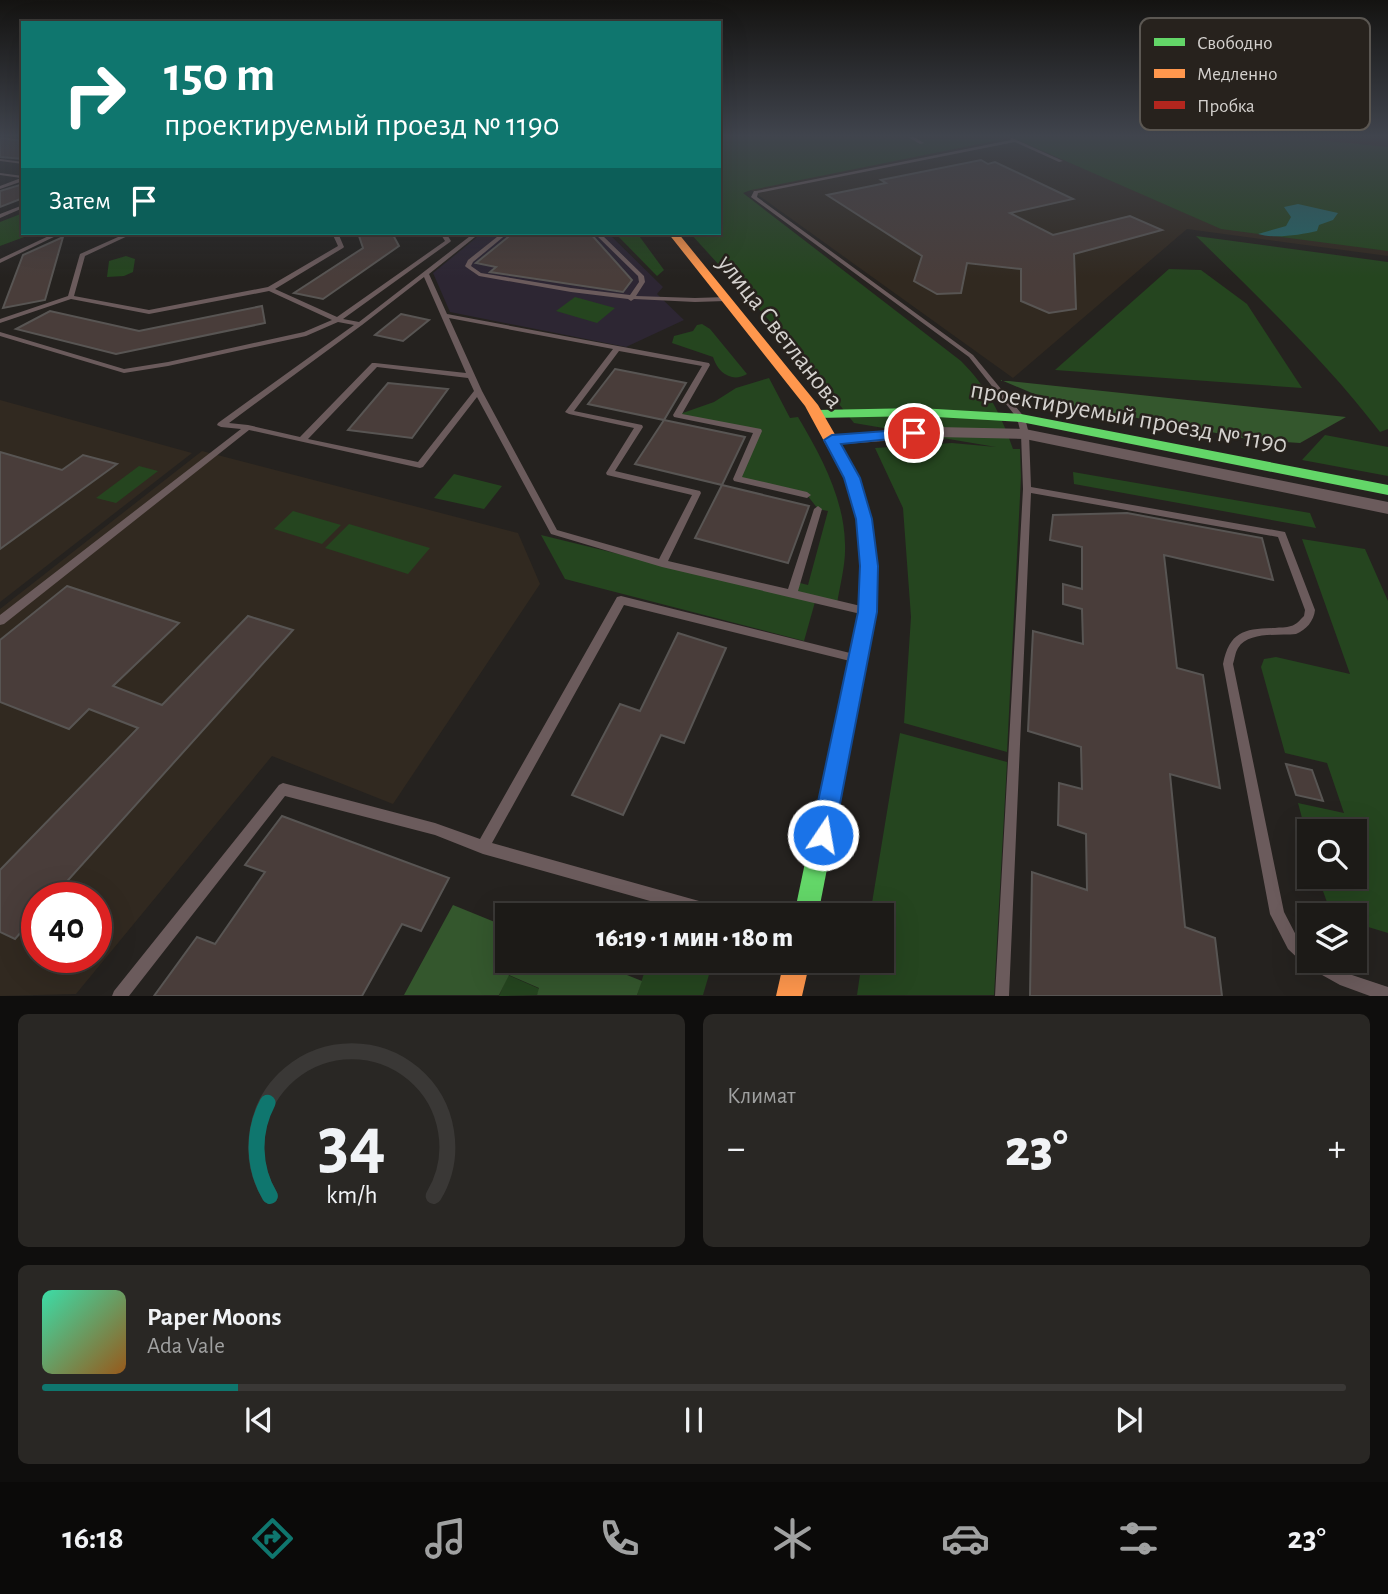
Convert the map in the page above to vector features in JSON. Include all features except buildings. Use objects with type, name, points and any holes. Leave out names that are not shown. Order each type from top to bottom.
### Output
[{"type":"street","name":"улица Светланова","points":[[675,235],[817,414],[852,478],[864,519],[869,566],[867,612],[808,903]]},
{"type":"street","name":"проектируемый проезд № 1190","points":[[817,414],[960,412],[1388,508]]},
{"type":"street","name":"проектируемый проезд № 1190","points":[[832,440],[1023,426],[1388,490]]},
{"type":"street","points":[[1346,481],[1355,501]]},
{"type":"street","points":[[789,996],[794,973]]},
{"type":"lane","points":[[799,183],[756,192],[754,197],[971,356],[1023,426],[1027,489],[1002,996]]},
{"type":"lane","points":[[0,216],[21,207]]},
{"type":"lane","points":[[0,261],[54,235]]},
{"type":"lane","points":[[71,298],[82,255],[127,235]]},
{"type":"lane","points":[[0,321],[71,298],[149,312],[270,289],[341,247],[336,235]]},
{"type":"lane","points":[[0,334],[124,371],[306,334],[337,320],[448,241],[444,235]]},
{"type":"lane","points":[[475,235],[360,324],[221,425],[248,427],[420,465],[478,391]]},
{"type":"lane","points":[[502,235],[470,261],[468,266],[471,271],[631,299],[670,302],[726,299]]},
{"type":"lane","points":[[599,235],[641,276],[642,282],[631,299]]},
{"type":"lane","points":[[426,274],[478,391],[554,532],[662,563],[867,612]]},
{"type":"lane","points":[[270,289],[337,320],[360,324]]},
{"type":"lane","points":[[444,315],[706,365],[677,415],[758,431],[737,479],[807,495]]},
{"type":"lane","points":[[617,349],[569,412],[639,427],[610,473],[697,493],[662,563]]},
{"type":"lane","points":[[302,440],[375,365],[472,376]]},
{"type":"lane","points":[[0,621],[248,427]]},
{"type":"lane","points":[[1027,489],[1282,534],[1310,610],[1310,618],[1296,630],[1258,631],[1245,635],[1229,651],[1228,664],[1278,914],[1283,929],[1297,948]]},
{"type":"lane","points":[[792,594],[818,509]]},
{"type":"lane","points":[[483,847],[621,600],[859,659]]},
{"type":"lane","points":[[119,996],[283,789],[435,828],[483,847],[681,903]]},
{"type":"lane","points":[[1332,973],[1388,994]]},
{"type":"shaded area","points":[[742,183],[1388,183],[1388,256],[1187,229],[1013,378]]},
{"type":"shaded area","points":[[480,235],[610,235],[663,287],[657,294],[684,320],[626,347],[450,312],[433,273]]},
{"type":"shaded area","points":[[0,400],[192,453],[0,602]]},
{"type":"shaded area","points":[[202,451],[518,533],[540,584],[393,804],[272,756],[112,950],[112,882],[21,882],[21,973],[93,973],[76,994],[0,996],[0,609]]},
{"type":"green space","points":[[721,183],[783,183],[743,193],[961,361],[992,402],[1013,449],[1020,449],[1021,477],[1007,752],[904,723],[911,617],[903,508],[875,448],[952,443],[996,447],[854,423],[796,350],[692,235],[721,235]]},
{"type":"green space","points":[[1117,183],[1388,183],[1388,251],[1221,229]]},
{"type":"green space","points":[[21,214],[21,235],[30,235],[0,246],[0,222]]},
{"type":"green space","points":[[617,235],[638,235],[664,270],[657,276]]},
{"type":"green space","points":[[1196,236],[1388,262],[1388,429],[1380,432],[1315,355]]},
{"type":"green space","points":[[126,256],[135,259],[133,272],[124,276],[107,277],[109,261]]},
{"type":"green space","points":[[1169,269],[1201,270],[1247,304],[1302,388],[1055,370]]},
{"type":"green space","points":[[575,297],[615,308],[597,323],[556,311]]},
{"type":"green space","points":[[702,324],[710,329],[747,374],[741,377],[726,375],[718,368],[713,357],[672,343],[674,336],[693,331],[697,325]]},
{"type":"green space","points":[[769,378],[790,418],[798,417],[807,432],[836,494],[845,544],[837,604],[792,594],[796,582],[808,585],[828,511],[818,509],[807,495],[737,479],[758,432],[677,415],[714,402],[736,388]]},
{"type":"green space","points":[[1001,380],[1346,417],[1300,443],[1253,440],[1053,402]]},
{"type":"green space","points":[[1325,435],[1388,447],[1388,476],[1302,460]]},
{"type":"green space","points":[[139,466],[158,471],[116,503],[96,498]]},
{"type":"green space","points":[[1073,472],[1310,513],[1316,528],[1074,484]]},
{"type":"green space","points":[[454,474],[502,486],[484,509],[434,498]]},
{"type":"green space","points":[[293,511],[341,525],[322,544],[274,529]]},
{"type":"green space","points":[[349,524],[430,548],[408,574],[325,548]]},
{"type":"green space","points":[[541,535],[815,602],[804,641],[565,579]]},
{"type":"green space","points":[[1302,539],[1365,549],[1388,601],[1388,933],[1367,927],[1367,903],[1327,903],[1322,889],[1367,889],[1367,819],[1302,819],[1298,803],[1344,813],[1327,763],[1285,753],[1261,667],[1264,659],[1276,657],[1350,674]]},
{"type":"green space","points":[[900,733],[1007,762],[994,995],[857,995],[860,973],[894,973],[894,903],[872,903]]},
{"type":"green space","points":[[453,905],[495,922],[495,973],[622,973],[642,981],[637,995],[537,995],[539,988],[509,975],[499,995],[404,995]]},
{"type":"green space","points":[[644,973],[709,973],[703,995],[637,995]]},
{"type":"green space","points":[[508,975],[540,989],[537,995],[499,996]]},
{"type":"water","points":[[1298,204],[1338,213],[1333,220],[1319,225],[1317,231],[1279,236],[1258,234],[1286,226],[1291,217],[1284,207]]},
{"type":"traffic: fast","points":[[817,414],[919,412],[1021,418],[1388,490]]},
{"type":"traffic: fast","points":[[808,903],[833,782]]},
{"type":"traffic: slow","points":[[675,235],[811,405],[852,478],[864,519]]},
{"type":"traffic: slow","points":[[789,996],[794,973]]},
{"type":"traffic: jam","points":[[833,782],[867,612],[869,566],[864,519]]},
{"type":"route","points":[[823,835],[859,659],[867,612],[869,566],[864,519],[852,478],[832,440],[914,433]]}]
